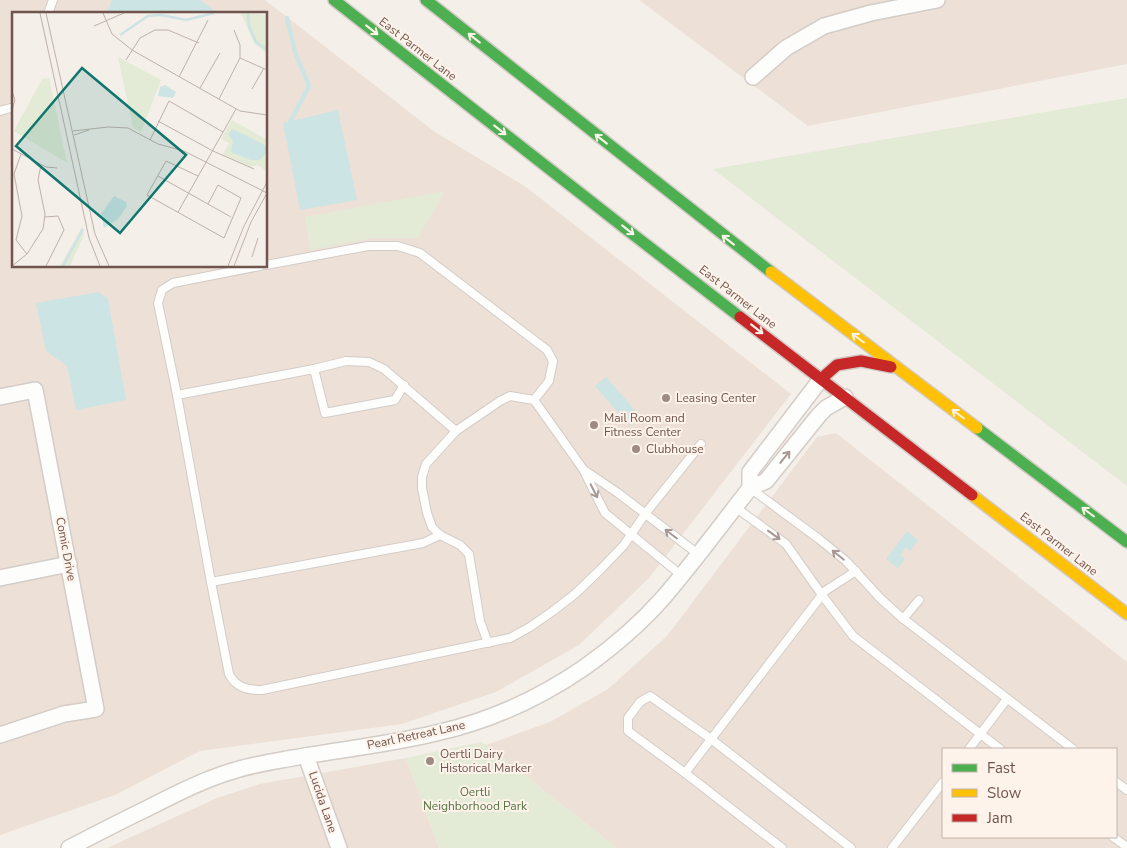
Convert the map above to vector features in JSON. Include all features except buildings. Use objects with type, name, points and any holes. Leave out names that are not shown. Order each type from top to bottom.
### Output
[{"type":"main road","name":"East Parmer Lane","points":[[334,0],[821,379],[1127,614]]},
{"type":"main road","points":[[426,0],[744,252],[1127,542]]},
{"type":"main road","points":[[821,379],[837,365],[861,361],[896,368]]},
{"type":"street","points":[[753,77],[786,48],[824,26],[869,6],[937,0]]},
{"type":"street","name":"Pearl Retreat Lane","points":[[750,488],[750,472],[821,379]]},
{"type":"street","name":"Comic Drive","points":[[0,397],[35,390],[96,709],[64,714],[0,735]]},
{"type":"street","name":"Pearl Retreat Lane","points":[[69,848],[163,800],[236,770],[436,734],[487,719],[528,701],[561,683],[608,650],[663,598],[750,488],[766,481],[819,415],[826,408],[845,397]]},
{"type":"street","points":[[0,578],[69,564]]},
{"type":"street","name":"Lucida Lane","points":[[306,756],[339,848]]},
{"type":"lane","points":[[49,12],[53,0]]},
{"type":"lane","points":[[268,265],[368,246],[398,246],[420,253],[547,350],[553,361],[549,381],[534,400]]},
{"type":"lane","points":[[250,268],[173,283],[162,290],[158,303],[229,674],[236,684],[250,690],[262,690],[510,638],[553,611],[575,594],[601,569],[624,545],[645,514],[701,444]]},
{"type":"lane","points":[[177,395],[346,362],[368,362],[384,369],[456,430]]},
{"type":"lane","points":[[314,369],[325,412],[395,400],[404,385]]},
{"type":"lane","points":[[488,643],[481,625],[469,554],[460,545],[440,535],[432,527],[427,513],[422,488],[422,477],[426,464],[456,430],[510,396],[534,400],[583,469],[605,513],[681,575]]},
{"type":"lane","points":[[583,469],[618,493],[698,554]]},
{"type":"lane","points":[[750,488],[846,561],[903,620],[1072,748]]},
{"type":"lane","points":[[735,507],[786,544],[853,636],[999,748]]},
{"type":"lane","points":[[211,582],[423,542],[440,535]]},
{"type":"lane","points":[[685,772],[825,591],[856,571]]},
{"type":"lane","points":[[903,620],[919,600]]},
{"type":"lane","points":[[782,848],[685,772],[628,731],[628,718],[640,702],[650,696],[711,739],[851,848]]},
{"type":"lane","points":[[970,748],[1008,699]]},
{"type":"lane","points":[[892,848],[942,783]]},
{"type":"lane","points":[[1114,838],[1127,847]]},
{"type":"shaded area","points":[[0,0],[265,0],[435,132],[526,187],[791,394],[649,578],[579,645],[496,692],[402,724],[200,751],[115,795],[0,835]]},
{"type":"shaded area","points":[[639,0],[1127,0],[1127,64],[808,126]]},
{"type":"shaded area","points":[[836,433],[1127,662],[1127,848],[617,848],[486,745],[550,722],[608,689],[667,636],[817,437]]},
{"type":"shaded area","points":[[406,758],[439,848],[107,848],[217,798],[260,784]]},
{"type":"green space","points":[[1127,98],[1127,486],[713,169]]},
{"type":"green space","points":[[445,191],[418,238],[373,238],[310,250],[305,217]]},
{"type":"green space","name":"Oertli Neighborhood Park","points":[[481,742],[617,848],[439,848],[406,758]]},
{"type":"water","points":[[112,0],[200,0],[216,12],[107,12]]},
{"type":"water","points":[[338,110],[357,200],[300,210],[283,123]]},
{"type":"water","points":[[99,292],[108,299],[126,400],[76,410],[67,366],[46,351],[36,303]]},
{"type":"water","points":[[606,377],[641,417],[630,426],[595,386]]},
{"type":"water","points":[[907,531],[918,540],[910,551],[906,547],[900,555],[905,559],[898,568],[886,559]]},
{"type":"waterway","points":[[287,18],[295,52],[309,86],[290,122]]},
{"type":"traffic: fast","points":[[334,0],[740,317]]},
{"type":"traffic: fast","points":[[426,0],[771,272]]},
{"type":"traffic: fast","points":[[977,428],[1127,542]]},
{"type":"traffic: slow","points":[[771,272],[977,428]]},
{"type":"traffic: slow","points":[[972,495],[1127,614]]},
{"type":"traffic: jam","points":[[740,317],[972,495]]},
{"type":"traffic: jam","points":[[821,379],[837,365],[861,361],[891,367]]},
{"type":"place","name":"Leasing Center","points":[[666,398]]},
{"type":"place","name":"Mail Room and Fitness Center","points":[[594,425]]},
{"type":"place","name":"Clubhouse","points":[[636,449]]},
{"type":"place","name":"Oertli Dairy Historical Marker","points":[[430,761]]}]
